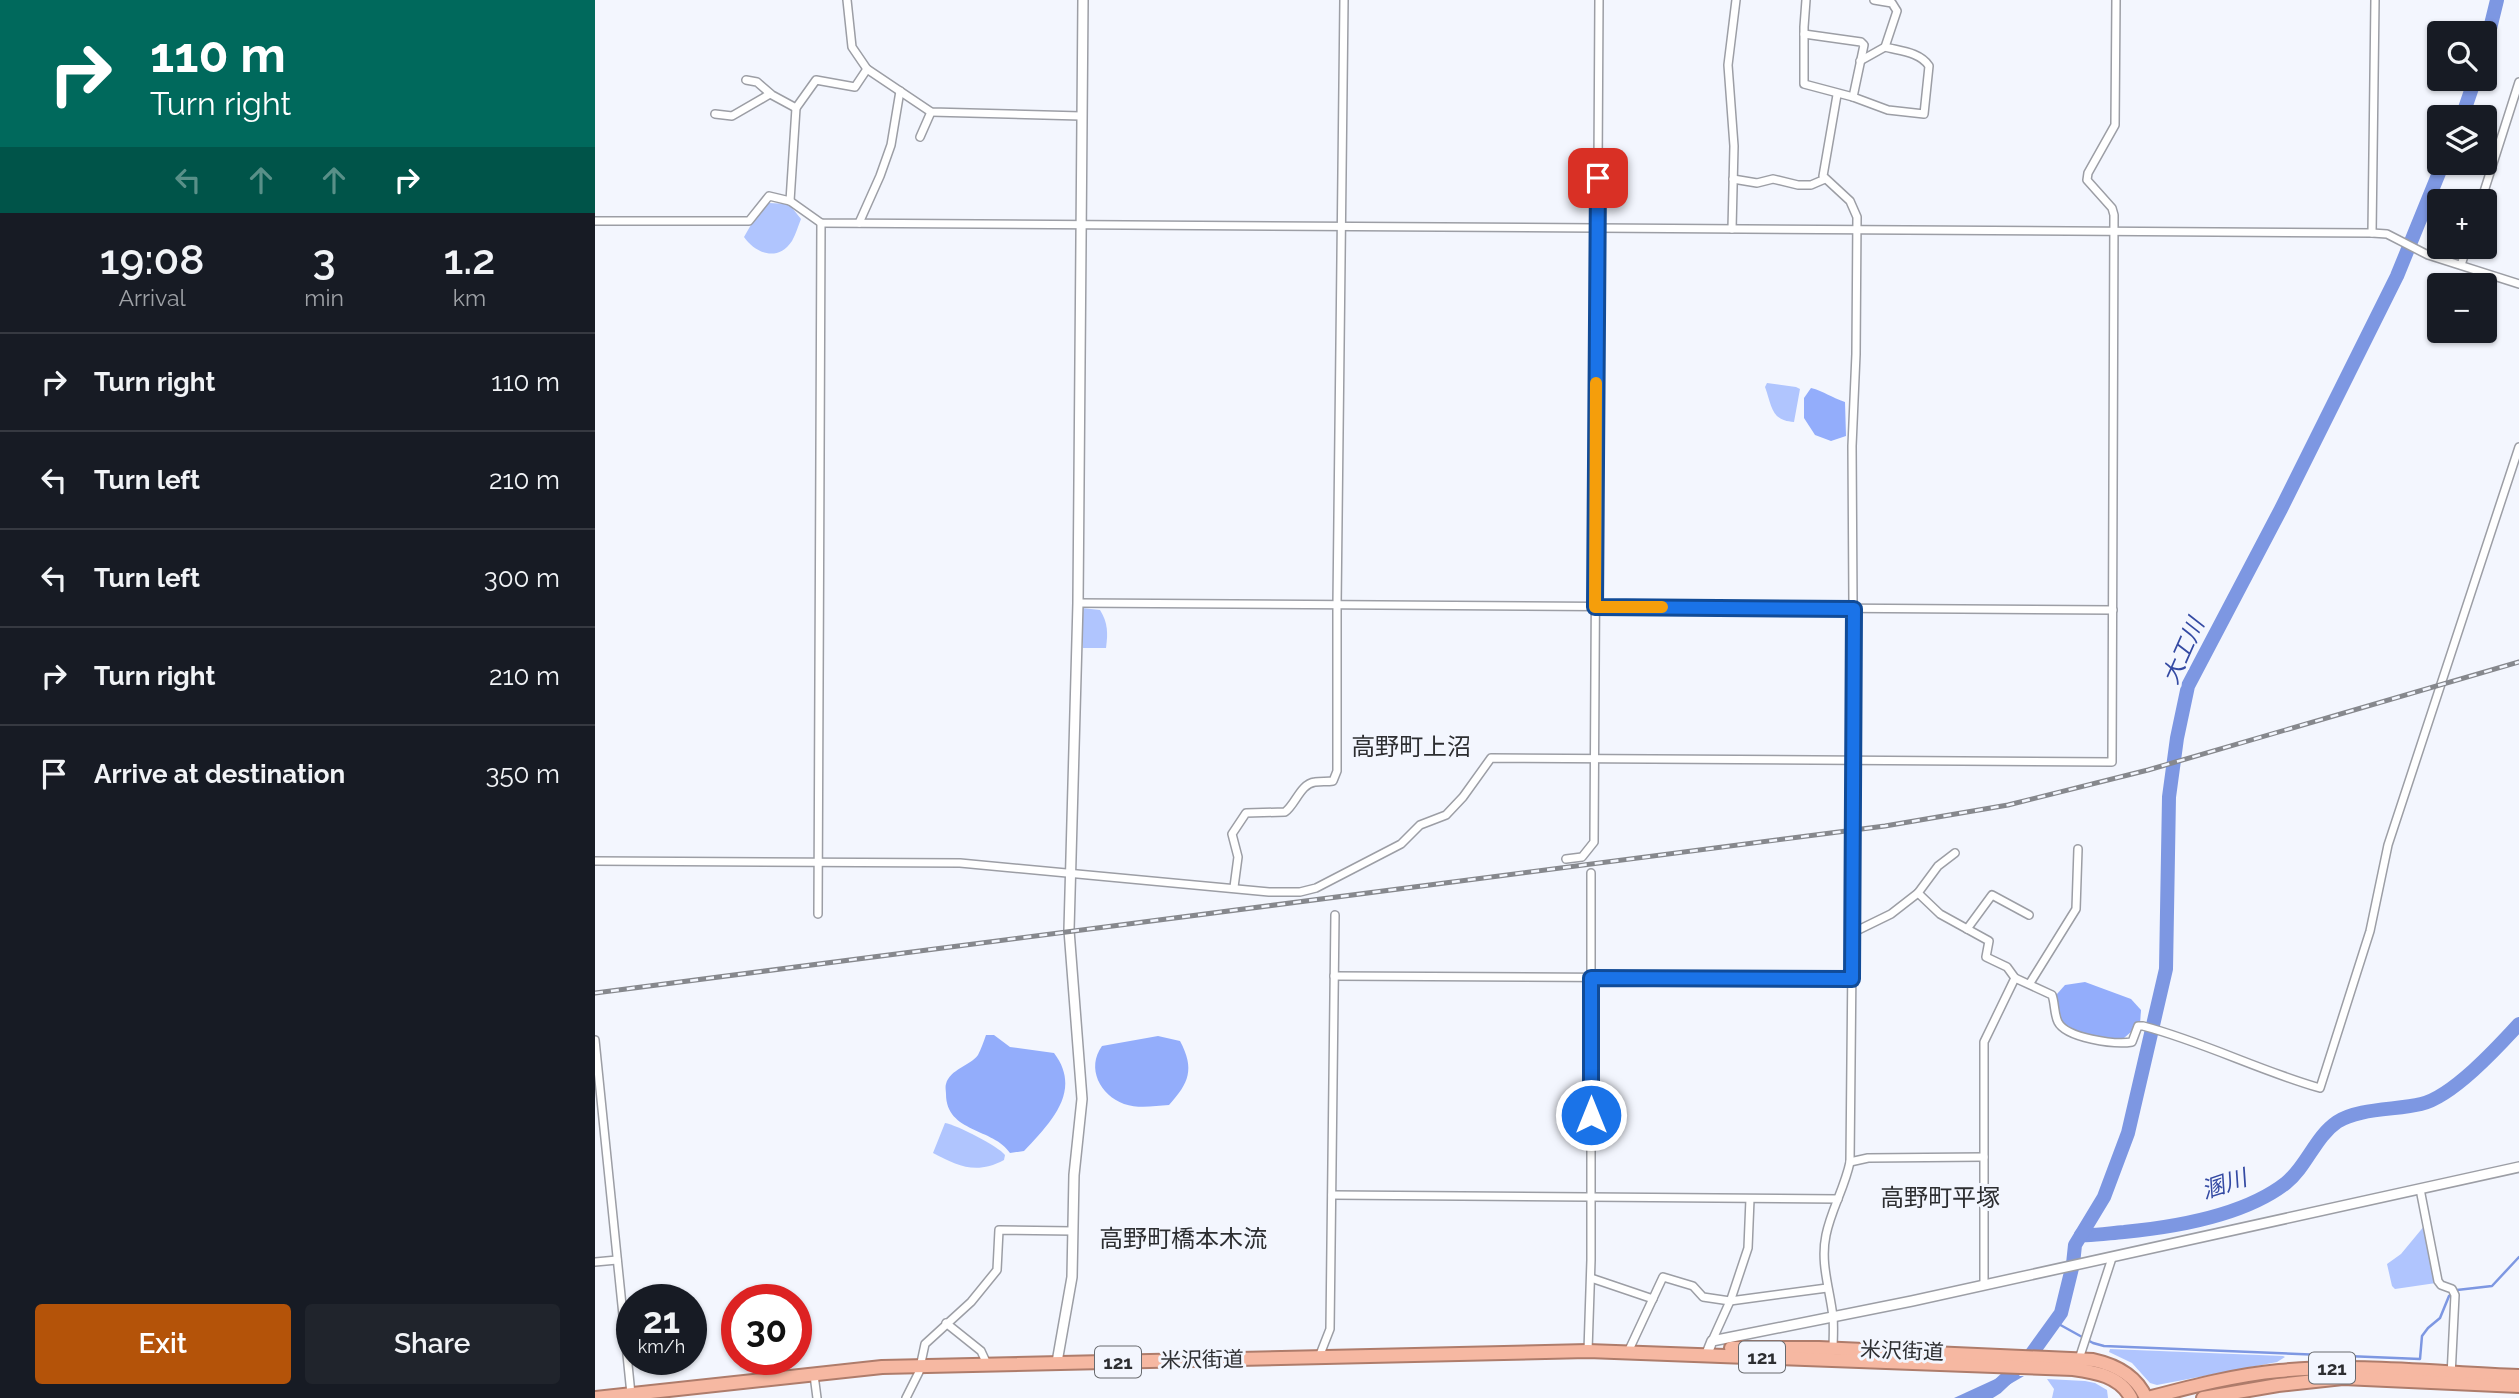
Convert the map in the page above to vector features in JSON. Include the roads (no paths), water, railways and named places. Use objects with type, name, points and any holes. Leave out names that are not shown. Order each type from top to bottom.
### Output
[{"type":"highway","name":"米沢街道","points":[[595,1398],[882,1367],[1588,1351],[1643,1353],[1709,1349],[1998,1360],[2093,1360],[2115,1366],[2136,1381],[2147,1398],[2277,1371],[2343,1368],[2519,1386]]},
{"type":"highway","name":"米沢街道","points":[[2076,1362],[2120,1383],[2131,1398]]},
{"type":"highway","name":"米沢街道","points":[[2203,1398],[2278,1385],[2343,1378],[2451,1379],[2519,1376]]},
{"type":"street","points":[[847,0],[852,47],[867,69],[931,112],[1081,116]]},
{"type":"street","points":[[1057,1362],[1072,1277],[1074,1175],[1082,1099],[1069,930],[1078,603],[1083,0]]},
{"type":"street","points":[[1234,887],[1238,858],[1232,834],[1246,814],[1285,812],[1304,787],[1312,782],[1333,781],[1337,771],[1344,0]]},
{"type":"street","points":[[1566,859],[1582,857],[1594,842],[1599,0]]},
{"type":"street","points":[[1732,229],[1733,179],[1728,65],[1736,0]]},
{"type":"street","points":[[1806,0],[1804,84],[1888,110],[1924,114],[1926,112],[1929,66],[1926,61],[1910,52],[1885,47],[1860,61]]},
{"type":"street","points":[[1874,0],[1892,3],[1897,11],[1885,47]]},
{"type":"street","points":[[595,861],[960,863],[1269,892],[1300,892],[1316,888],[1349,872],[1401,844],[1420,825],[1446,815],[1463,797],[1491,758],[2112,762],[2113,231],[2112,208],[2087,180],[2088,173],[2115,125],[2116,0]]},
{"type":"street","points":[[2372,233],[2375,0]]},
{"type":"street","points":[[1804,34],[1861,42],[1864,45],[1853,97]]},
{"type":"street","points":[[790,201],[796,108],[817,80],[855,87],[867,69]]},
{"type":"street","points":[[745,80],[757,82],[796,108]]},
{"type":"street","points":[[2485,189],[2519,82]]},
{"type":"street","points":[[859,223],[891,145],[900,91]]},
{"type":"street","points":[[715,114],[731,116],[770,93]]},
{"type":"street","points":[[1833,1354],[1833,1317],[1824,1264],[1826,1234],[1850,1162],[1854,761],[1852,446],[1857,216],[1850,201],[1825,179],[1823,170],[1837,94]]},
{"type":"street","points":[[920,137],[931,112]]},
{"type":"street","points":[[1733,179],[1757,183],[1773,179],[1798,185],[1811,185],[1825,179]]},
{"type":"street","points":[[595,221],[749,221],[769,196],[790,201],[821,223],[2372,233],[2387,234],[2418,250],[2519,284]]},
{"type":"street","points":[[818,914],[821,223]]},
{"type":"street","points":[[2461,265],[2463,259]]},
{"type":"street","points":[[1918,893],[1940,915],[1989,941],[1986,957],[2007,967],[2015,978],[2052,995],[2057,1021],[2072,1033],[2121,1044],[2131,1042],[2138,1026],[2143,1026],[2265,1071],[2320,1088],[2370,931],[2388,845],[2519,447]]},
{"type":"street","points":[[1078,603],[2113,610]]},
{"type":"street","points":[[2030,983],[2076,909],[2078,849]]},
{"type":"street","points":[[1852,933],[1891,914],[1918,893],[1938,866],[1955,853]]},
{"type":"street","points":[[1588,1351],[1591,1278],[1591,873]]},
{"type":"street","points":[[1967,929],[1992,895],[2029,915]]},
{"type":"street","points":[[1319,1358],[1330,1329],[1335,915]]},
{"type":"street","points":[[1334,976],[1852,979]]},
{"type":"street","points":[[1984,1285],[1984,1042],[2015,978]]},
{"type":"street","points":[[595,1040],[631,1394]]},
{"type":"street","points":[[595,1132],[604,1131]]},
{"type":"street","points":[[1850,1162],[1868,1158],[1984,1157]]},
{"type":"street","points":[[1709,1349],[1833,1317],[2519,1167]]},
{"type":"street","points":[[2420,1189],[2438,1281],[2441,1286],[2452,1289],[2455,1295],[2451,1379]]},
{"type":"street","points":[[1332,1195],[1838,1199]]},
{"type":"street","points":[[1709,1349],[1730,1301],[1748,1248],[1751,1199]]},
{"type":"street","points":[[906,1398],[915,1384],[925,1344],[971,1302],[997,1270],[999,1230],[1073,1231]]},
{"type":"street","points":[[2076,1362],[2112,1258]]},
{"type":"street","points":[[595,1262],[617,1260]]},
{"type":"street","points":[[1628,1353],[1663,1277],[1693,1286],[1703,1297],[1730,1301],[1827,1288]]},
{"type":"street","points":[[1591,1278],[1653,1299]]},
{"type":"street","points":[[946,1324],[981,1351],[987,1364]]},
{"type":"street","points":[[814,1375],[817,1398]]},
{"type":"waterway","name":"大工川","points":[[2492,21],[2497,0]]},
{"type":"waterway","name":"大工川","points":[[2466,105],[2471,91]]},
{"type":"waterway","name":"大工川","points":[[1980,1398],[1997,1387],[2030,1356],[2061,1313],[2075,1245],[2104,1197],[2128,1133],[2166,969],[2169,797],[2188,686],[2281,509],[2397,276],[2438,175]]},
{"type":"waterway","name":"溷川","points":[[2081,1235],[2144,1230],[2187,1223],[2250,1204],[2286,1183],[2323,1135],[2337,1122],[2356,1114],[2433,1100],[2460,1082],[2519,1024]]},
{"type":"waterway","name":"溷川","points":[[2511,1032],[2519,1032]]},
{"type":"waterway","points":[[2055,1322],[2093,1343],[2104,1346],[2420,1359],[2422,1336],[2440,1318],[2449,1296],[2457,1290],[2492,1286],[2519,1257]]},
{"type":"railway","points":[[595,993],[1885,826],[2008,805],[2148,770],[2519,662]]},
{"type":"district","name":"高野町上沼","points":[[1411,747]]},
{"type":"district","name":"高野町平塚","points":[[1940,1198]]},
{"type":"district","name":"高野町橋本木流","points":[[1183,1239]]}]
